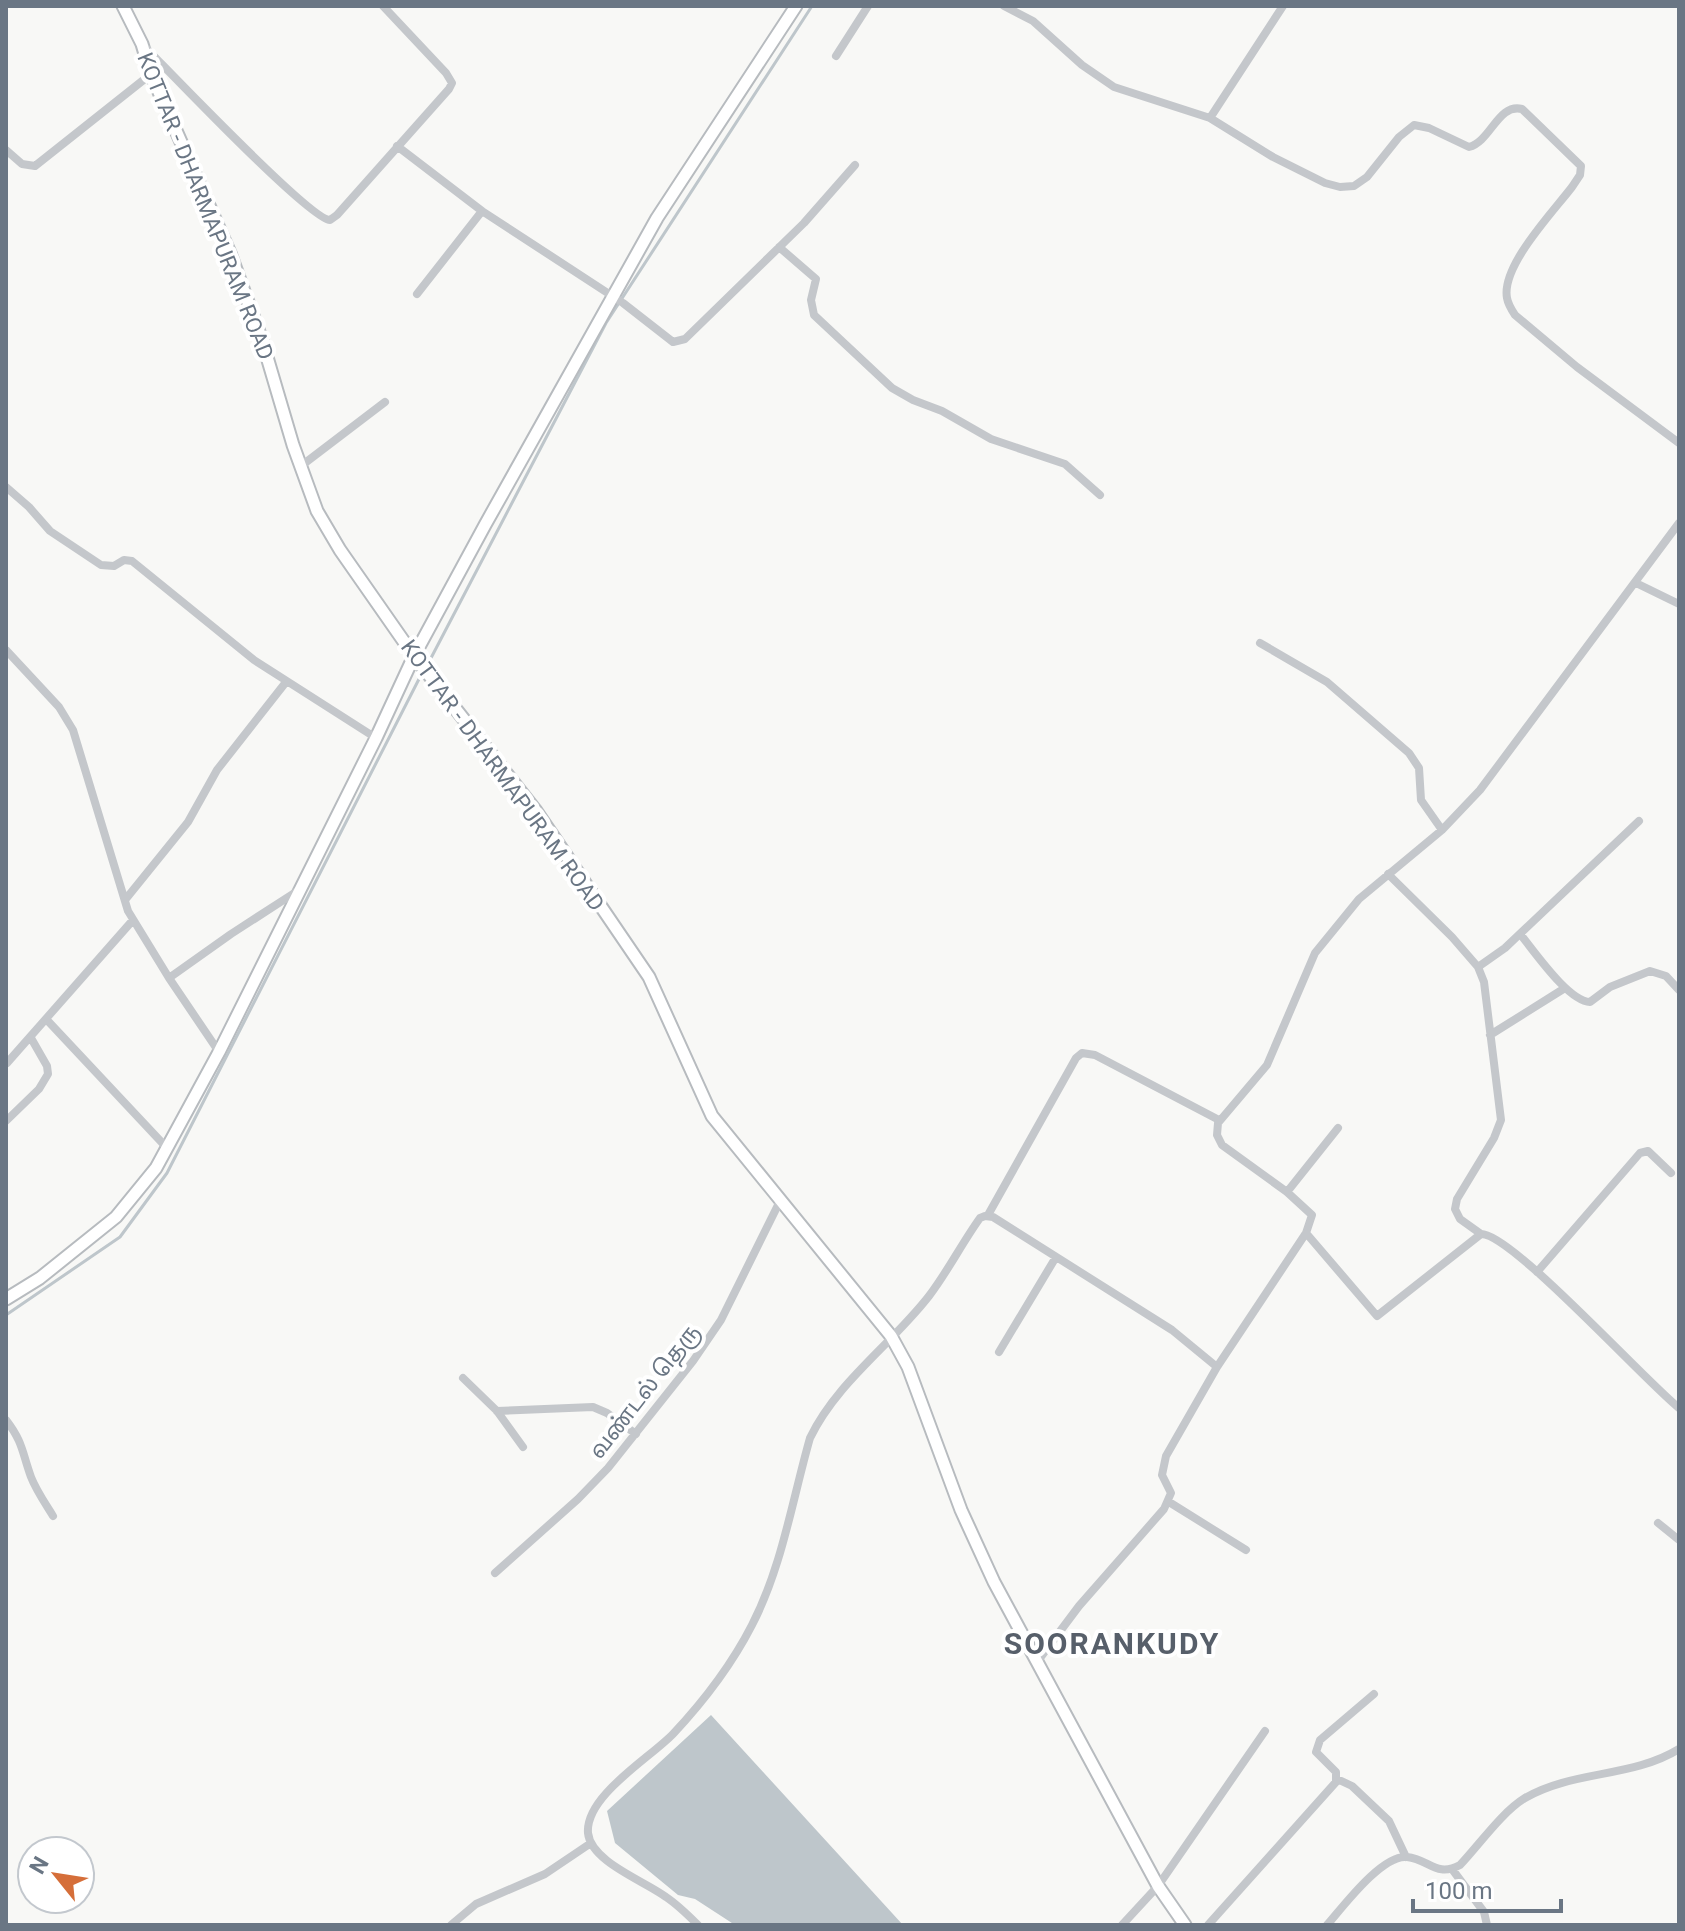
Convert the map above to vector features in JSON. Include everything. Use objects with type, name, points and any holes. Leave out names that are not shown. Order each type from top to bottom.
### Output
[{"type":"main road","name":"KOTTAR - DHARMAPURAM ROAD","points":[[123,6],[230,253],[262,340],[317,511],[340,550],[414,656],[536,811],[649,977],[712,1116],[891,1336],[908,1367],[961,1510],[994,1582],[1158,1886],[1185,1925]]},
{"type":"main road","points":[[6,1299],[40,1278],[116,1217],[156,1168],[219,1052],[414,656],[616,300],[657,218],[796,6]]},
{"type":"street","points":[[142,44],[279,181],[324,220],[330,220],[452,83],[383,6]]},
{"type":"street","points":[[836,56],[868,6]]},
{"type":"street","points":[[1004,6],[1033,21],[1082,65],[1114,87],[1210,118],[1273,157],[1325,183],[1340,187],[1354,186],[1367,177],[1399,137],[1414,125],[1429,128],[1469,147],[1483,139],[1508,111],[1522,109],[1581,166],[1580,175],[1572,187],[1515,264],[1506,295],[1509,306],[1515,315],[1577,367],[1679,443]]},
{"type":"street","points":[[1210,118],[1283,6]]},
{"type":"street","points":[[6,150],[22,164],[35,166],[151,74]]},
{"type":"street","points":[[397,146],[482,211],[616,300],[670,340],[681,341],[779,247],[855,165]]},
{"type":"street","points":[[417,294],[482,211]]},
{"type":"street","points":[[779,247],[816,279],[811,300],[814,315],[892,388],[942,411],[991,439],[1065,464],[1100,495]]},
{"type":"street","points":[[301,466],[385,402]]},
{"type":"street","points":[[6,487],[50,531],[101,565],[114,566],[124,560],[142,567],[254,660],[376,738]]},
{"type":"street","points":[[1037,1662],[1079,1606],[1169,1502],[1171,1493],[1162,1475],[1163,1464],[1217,1367],[1306,1233],[1312,1215],[1287,1192],[1222,1145],[1217,1135],[1219,1120],[1267,1065],[1315,953],[1359,899],[1442,830],[1480,790],[1679,523]]},
{"type":"street","points":[[1636,583],[1679,604]]},
{"type":"street","points":[[1260,643],[1327,682],[1409,753],[1419,768],[1421,800],[1442,830]]},
{"type":"street","points":[[6,650],[59,707],[73,730],[133,920],[219,1052]]},
{"type":"street","points":[[125,900],[188,822],[217,770],[286,682]]},
{"type":"street","points":[[1478,967],[1505,948],[1639,821]]},
{"type":"street","points":[[1388,874],[1452,937],[1478,967],[1484,982],[1501,1108],[1500,1127],[1457,1199],[1455,1209],[1460,1219],[1481,1234],[1498,1239],[1537,1272],[1679,1408]]},
{"type":"street","points":[[169,978],[299,890]]},
{"type":"street","points":[[7,1063],[133,920]]},
{"type":"street","points":[[1520,934],[1565,988],[1587,1003],[1610,987],[1650,971],[1666,976],[1679,990]]},
{"type":"street","points":[[1490,1035],[1565,988]]},
{"type":"street","points":[[47,1020],[167,1148]]},
{"type":"street","points":[[6,1121],[39,1089],[48,1074],[47,1066],[31,1038]]},
{"type":"street","points":[[698,1925],[670,1899],[605,1859],[591,1843],[588,1832],[596,1806],[608,1791],[672,1735],[706,1695],[752,1625],[780,1552],[810,1438],[835,1399],[928,1296],[978,1220],[988,1215],[1076,1058],[1082,1053],[1095,1055],[1219,1120]]},
{"type":"street","points":[[1287,1192],[1338,1128]]},
{"type":"street","points":[[1537,1272],[1643,1151],[1649,1152],[1671,1173]]},
{"type":"street","name":"வண்டல் தெரு","points":[[495,1573],[578,1499],[636,1434],[693,1361],[721,1320],[781,1199]]},
{"type":"street","points":[[988,1215],[1172,1330],[1217,1367]]},
{"type":"street","points":[[1306,1233],[1377,1316],[1481,1234]]},
{"type":"street","points":[[999,1352],[1056,1257]]},
{"type":"street","points":[[463,1378],[497,1411],[523,1447]]},
{"type":"street","points":[[497,1411],[593,1407],[636,1434]]},
{"type":"street","points":[[6,1420],[24,1448],[32,1479],[53,1516]]},
{"type":"street","points":[[1169,1502],[1246,1550]]},
{"type":"street","points":[[1658,1523],[1679,1540]]},
{"type":"street","points":[[1208,1925],[1337,1779],[1336,1772],[1316,1752],[1316,1747],[1320,1740],[1374,1694]]},
{"type":"street","points":[[1122,1925],[1158,1886],[1265,1731]]},
{"type":"street","points":[[1327,1925],[1380,1869],[1394,1859],[1406,1857],[1444,1870],[1452,1869],[1460,1865],[1523,1799],[1557,1784],[1641,1766],[1679,1749]]},
{"type":"street","points":[[1337,1779],[1352,1786],[1389,1821],[1406,1857]]},
{"type":"street","points":[[451,1925],[476,1904],[545,1874],[591,1843]]},
{"type":"street","points":[[1452,1869],[1484,1912],[1487,1925]]},
{"type":"shaded area","points":[[711,1715],[903,1925],[735,1925],[695,1899],[678,1895],[615,1843],[607,1811]]},
{"type":"waterway","points":[[431,658],[606,323],[812,6]]},
{"type":"waterway","points":[[6,1315],[120,1237],[167,1173],[419,679]]},
{"type":"district","name":"SOORANKUDY","points":[[1112,1644]]}]
